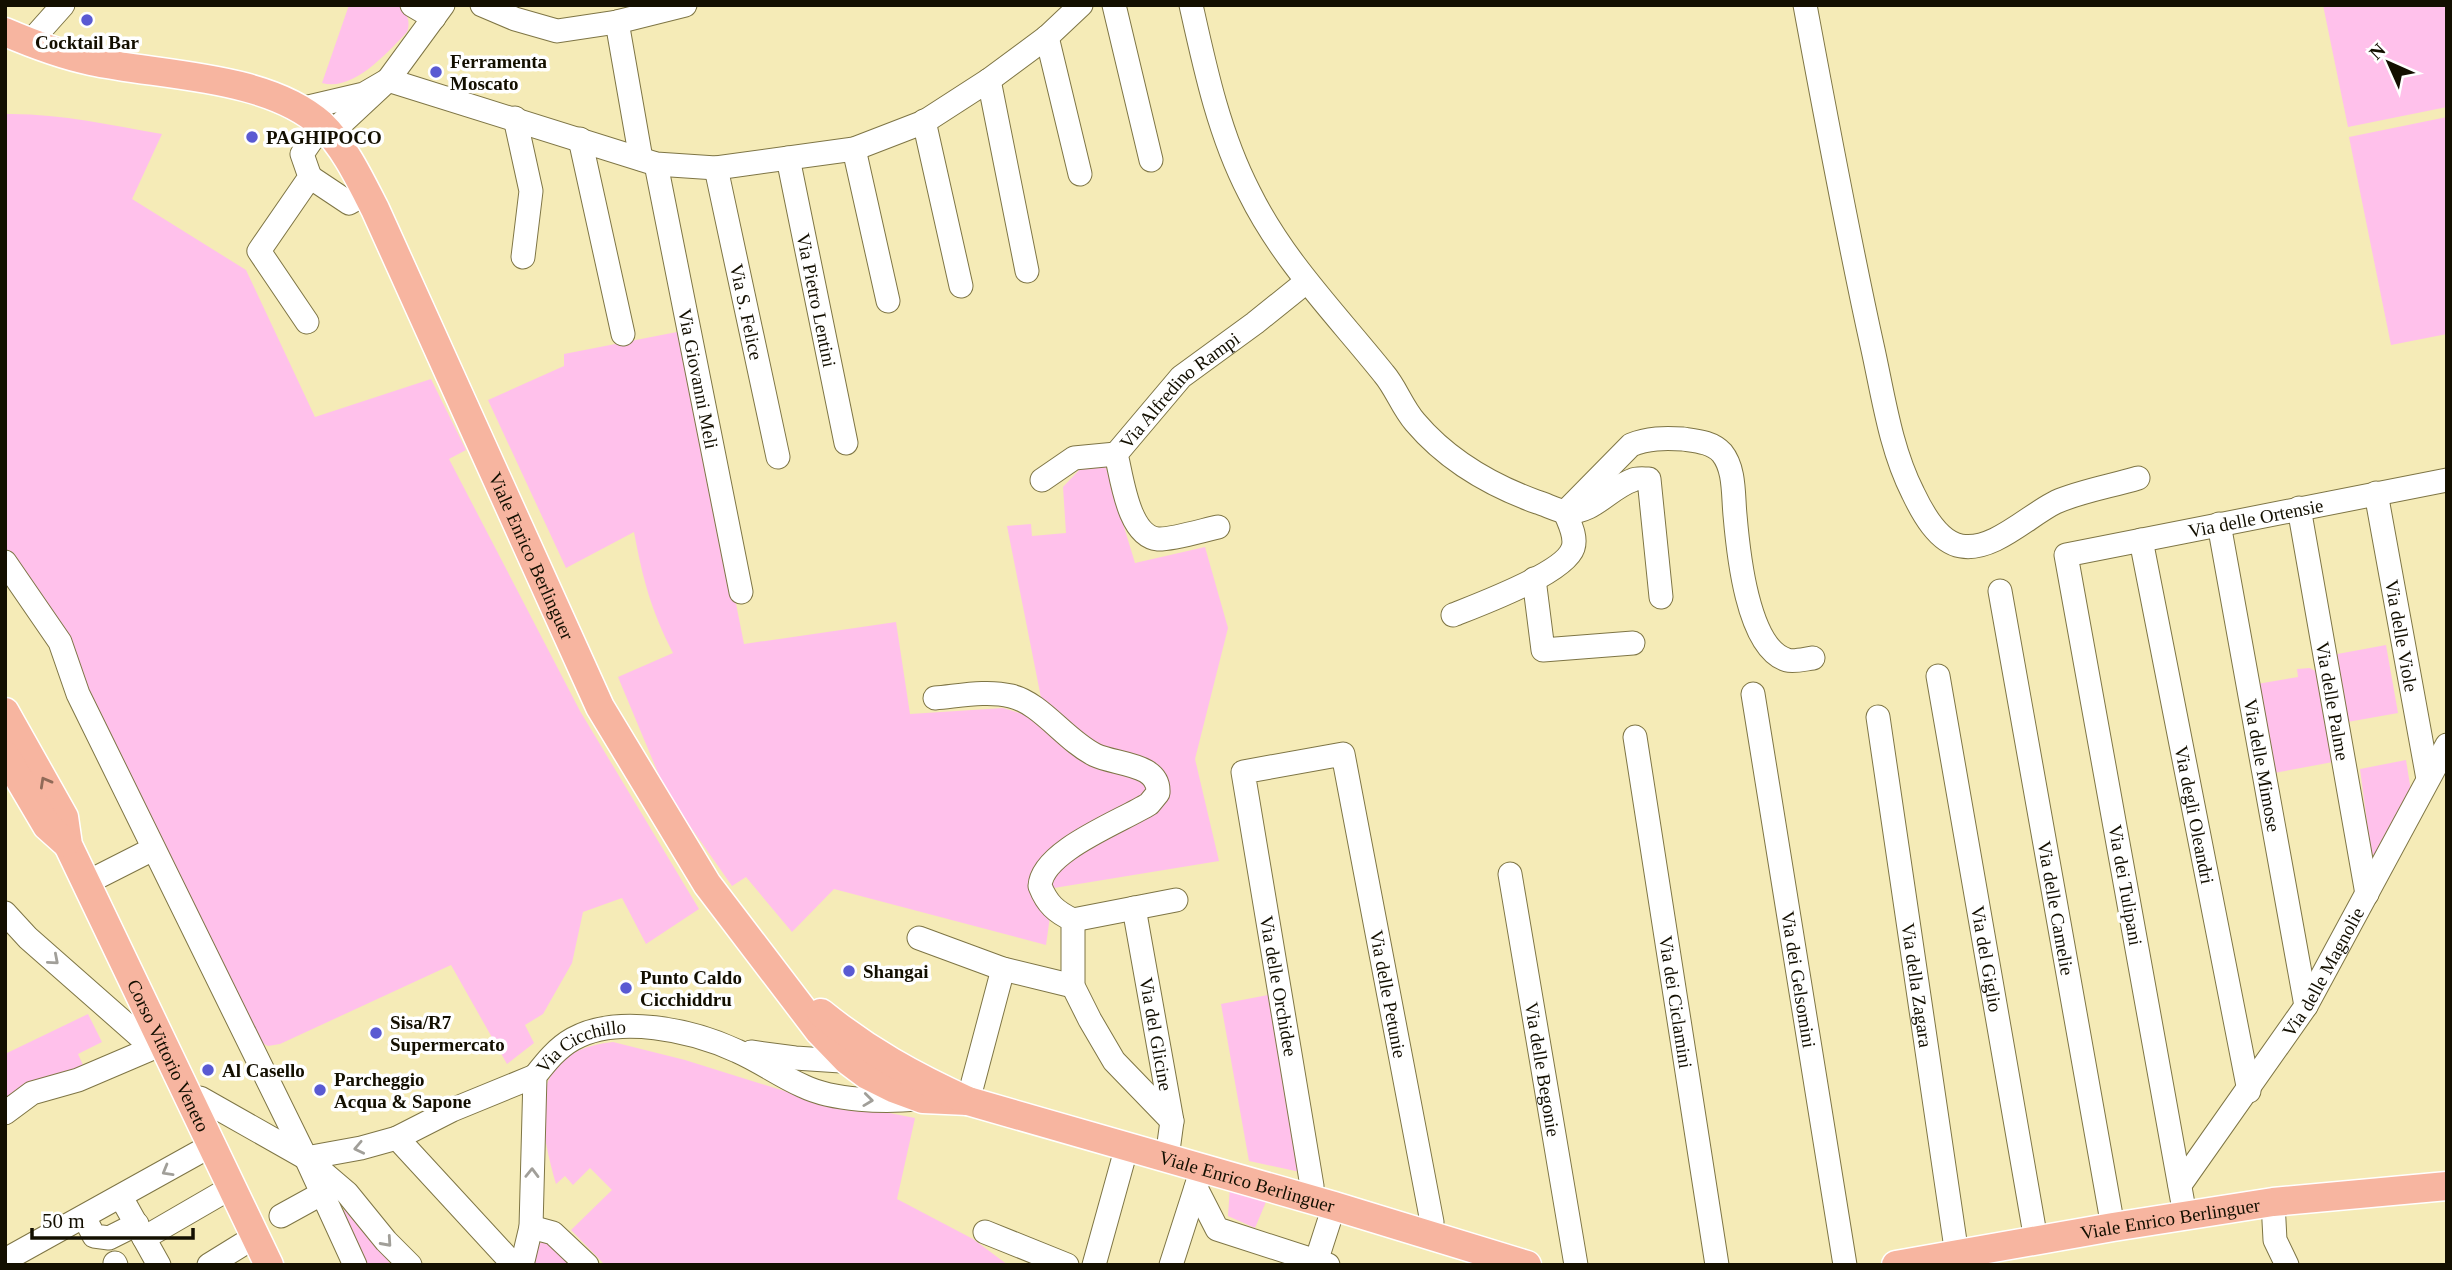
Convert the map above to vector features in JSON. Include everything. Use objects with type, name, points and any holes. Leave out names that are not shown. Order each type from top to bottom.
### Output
[{"type":"main road","points":[[18,37],[93,62],[204,79],[254,91],[317,123]]},
{"type":"main road","name":"Viale Enrico Berlinguer","points":[[317,123],[341,147],[367,193],[600,707],[707,884],[789,988]]},
{"type":"main road","name":"Corso Vittorio Veneto","points":[[5,712],[64,817],[68,845],[158,1046],[191,1102],[269,1265]]},
{"type":"main road","name":"Corso Vittorio Veneto","points":[[5,755],[47,826],[68,845]]},
{"type":"main road","points":[[789,988],[917,1087]]},
{"type":"main road","points":[[789,988],[819,1031],[847,1060],[884,1084],[917,1087]]},
{"type":"main road","name":"Viale Enrico Berlinguer","points":[[917,1087],[1167,1158],[1199,1178],[1322,1203],[1429,1235],[1465,1256],[1527,1265]]},
{"type":"main road","name":"Viale Enrico Berlinguer","points":[[1908,1264],[2036,1240],[2273,1202],[2447,1186]]},
{"type":"street","points":[[18,37],[63,5]]},
{"type":"street","points":[[317,123],[388,80],[438,11],[412,5]]},
{"type":"street","points":[[482,5],[515,19],[557,31],[617,22],[685,5]]},
{"type":"street","points":[[367,193],[349,203],[310,177],[302,154],[317,123],[388,80],[649,162],[716,168],[854,149],[924,121],[989,80],[1047,37],[1082,5]]},
{"type":"street","points":[[1114,5],[1151,160]]},
{"type":"street","points":[[1191,5],[1203,60],[1224,133],[1248,190],[1270,231],[1306,282],[1386,376],[1400,403],[1415,422],[1442,450],[1471,472],[1516,495],[1565,512],[1583,511],[1633,480],[1649,479],[1661,597]]},
{"type":"street","points":[[1804,5],[1861,296],[1894,445],[1912,493],[1936,530],[1948,541],[1961,546],[1978,546],[2057,502],[2138,478]]},
{"type":"street","name":"Via Giovanni Meli","points":[[617,22],[741,592]]},
{"type":"street","points":[[1047,37],[1080,174]]},
{"type":"street","points":[[989,80],[1027,271]]},
{"type":"street","points":[[515,118],[531,191],[523,257]]},
{"type":"street","points":[[924,121],[961,286]]},
{"type":"street","points":[[580,139],[623,334]]},
{"type":"street","points":[[854,149],[888,301]]},
{"type":"street","name":"Via Pietro Lentini","points":[[789,158],[846,443]]},
{"type":"street","name":"Via S. Felice","points":[[716,168],[778,457]]},
{"type":"street","points":[[307,323],[259,251],[310,177]]},
{"type":"street","name":"Via Alfredino Rampi","points":[[1217,527],[1158,539],[1148,536],[1132,518],[1116,454],[1181,377],[1306,282]]},
{"type":"street","points":[[1565,512],[1630,445],[1663,438],[1695,440],[1716,447],[1728,462],[1741,569],[1762,637],[1774,653],[1789,661],[1813,658]]},
{"type":"street","points":[[1042,480],[1074,458],[1116,454]]},
{"type":"street","name":"Via delle Ortensie","points":[[2066,555],[2447,480]]},
{"type":"street","name":"Via delle Viole","points":[[2376,493],[2428,779]]},
{"type":"street","name":"Via delle Palme","points":[[2300,508],[2367,894]]},
{"type":"street","points":[[1452,615],[1534,579],[1564,562],[1573,550],[1575,540],[1565,512]]},
{"type":"street","name":"Via delle Mimose","points":[[2219,524],[2306,1006]]},
{"type":"street","name":"Via degli Oleandri","points":[[2141,540],[2249,1091]]},
{"type":"street","name":"Via dei Tulipani","points":[[2066,555],[2185,1215]]},
{"type":"street","points":[[5,562],[60,642],[78,694],[306,1158],[355,1265]]},
{"type":"street","points":[[1534,579],[1543,650],[1633,643]]},
{"type":"street","name":"Via delle Camelie","points":[[2000,590],[2113,1227]]},
{"type":"street","name":"Via del Giglio","points":[[1938,676],[2036,1240]]},
{"type":"street","name":"Via dei Gelsomini","points":[[1753,694],[1844,1265]]},
{"type":"street","points":[[935,698],[1010,695],[1025,701],[1080,746],[1097,756],[1150,773],[1157,781],[1158,793],[1149,804],[1059,854],[1045,870],[1040,886],[1044,896],[1059,914],[1073,920],[1176,900]]},
{"type":"street","name":"Via della Zagara","points":[[1878,717],[1957,1255]]},
{"type":"street","name":"Via dei Ciclamini","points":[[1634,737],[1717,1265]]},
{"type":"street","name":"Via delle Magnolie","points":[[2180,1185],[2249,1091],[2306,1006],[2447,745]]},
{"type":"street","name":"Via delle Orchidee","points":[[1320,1263],[1322,1203],[1312,1186],[1243,772],[1343,754]]},
{"type":"street","name":"Via delle Petunie","points":[[1343,754],[1432,1222],[1429,1235]]},
{"type":"street","points":[[86,883],[153,849]]},
{"type":"street","name":"Via delle Begonie","points":[[1510,874],[1576,1265]]},
{"type":"street","name":"Via del Glicine","points":[[1134,908],[1172,1121],[1167,1158]]},
{"type":"street","points":[[5,913],[28,938],[158,1046],[78,1080],[32,1093],[5,1113]]},
{"type":"street","points":[[1073,920],[1073,986],[1107,1051],[1172,1121]]},
{"type":"street","points":[[919,937],[1003,970],[1073,986]]},
{"type":"street","points":[[968,1101],[1003,970]]},
{"type":"street","name":"Via Cicchillo","points":[[522,1265],[531,1227],[535,1076],[559,1049],[583,1034],[619,1026],[667,1029],[711,1040],[737,1050]]},
{"type":"street","points":[[817,1092],[830,1087],[839,1078],[847,1060],[841,1029]]},
{"type":"street","points":[[737,1050],[795,1058],[847,1060]]},
{"type":"street","points":[[737,1050],[817,1092],[872,1101],[917,1087]]},
{"type":"street","points":[[306,1158],[397,1138],[452,1110],[535,1076]]},
{"type":"street","points":[[191,1102],[200,1098],[306,1158],[346,1194],[410,1265]]},
{"type":"street","points":[[397,1138],[514,1265]]},
{"type":"street","points":[[14,1255],[212,1144]]},
{"type":"street","points":[[1094,1265],[1127,1146]]},
{"type":"street","points":[[1199,1178],[1217,1230],[1320,1263]]},
{"type":"street","points":[[1171,1265],[1199,1178]]},
{"type":"street","points":[[84,1217],[94,1236],[109,1238],[141,1231],[232,1187]]},
{"type":"street","points":[[281,1216],[321,1194]]},
{"type":"street","points":[[121,1197],[159,1265]]},
{"type":"street","points":[[2273,1202],[2274,1240],[2287,1265]]},
{"type":"street","points":[[531,1227],[553,1233],[587,1265]]},
{"type":"street","points":[[985,1232],[1067,1265]]},
{"type":"street","points":[[209,1265],[256,1236]]},
{"type":"shaded area","points":[[349,5],[400,5],[408,18],[407,32],[369,69],[346,82],[322,83]]},
{"type":"shaded area","points":[[2323,5],[2447,5],[2447,107],[2348,127]]},
{"type":"shaded area","points":[[5,114],[64,118],[162,134],[132,199],[246,270],[315,417],[431,379],[466,450],[449,459],[580,711],[699,909],[646,944],[622,898],[583,912],[572,963],[543,1014],[525,1025],[534,1043],[507,1064],[451,965],[280,1044],[268,1046],[254,1039],[78,694],[5,573]]},
{"type":"shaded area","points":[[2447,117],[2447,334],[2391,345],[2349,137]]},
{"type":"shaded area","points":[[682,331],[744,644],[896,622],[910,714],[1003,708],[1026,715],[1048,733],[1007,526],[1031,524],[1032,536],[1066,533],[1063,487],[1100,448],[1135,563],[1205,547],[1228,628],[1195,759],[1219,861],[1054,888],[1046,945],[834,889],[792,932],[746,877],[732,886],[666,792],[618,677],[673,653],[649,594],[634,532],[566,568],[488,400],[564,366],[564,354]]},
{"type":"shaded area","points":[[2386,645],[2398,713],[2342,723],[2332,655]]},
{"type":"shaded area","points":[[2310,668],[2317,672],[2333,762],[2274,773],[2257,684],[2298,677],[2297,669]]},
{"type":"shaded area","points":[[2406,760],[2411,791],[2377,853],[2373,855],[2360,769]]},
{"type":"shaded area","points":[[1268,995],[1300,1172],[1249,1161],[1221,1004]]},
{"type":"shaded area","points":[[88,1014],[102,1042],[78,1054],[87,1074],[5,1107],[5,1054]]},
{"type":"shaded area","points":[[613,1042],[685,1060],[826,1104],[915,1118],[897,1199],[973,1239],[1008,1265],[605,1265],[571,1230],[612,1190],[590,1168],[573,1185],[565,1176],[556,1184],[543,1114],[545,1093],[552,1074],[564,1059],[585,1048]]},
{"type":"shaded area","points":[[1230,1186],[1268,1197],[1255,1228],[1228,1216]]},
{"type":"shaded area","points":[[352,1208],[392,1265],[367,1265],[341,1214],[345,1209]]},
{"type":"shaded area","points":[[548,1239],[577,1265],[532,1265],[538,1246]]},
{"type":"place","name":"Cocktail Bar","points":[[87,20]]},
{"type":"place","name":"Ferramenta Moscato","points":[[436,72]]},
{"type":"place","name":"PAGHIPOCO","points":[[252,137]]},
{"type":"place","name":"Shangai","points":[[849,971]]},
{"type":"place","name":"Punto Caldo Cicchiddru","points":[[626,988]]},
{"type":"place","name":"Sisa/R7 Supermercato","points":[[376,1033]]},
{"type":"place","name":"Al Casello","points":[[208,1070]]},
{"type":"place","name":"Parcheggio Acqua & Sapone","points":[[320,1090]]}]
